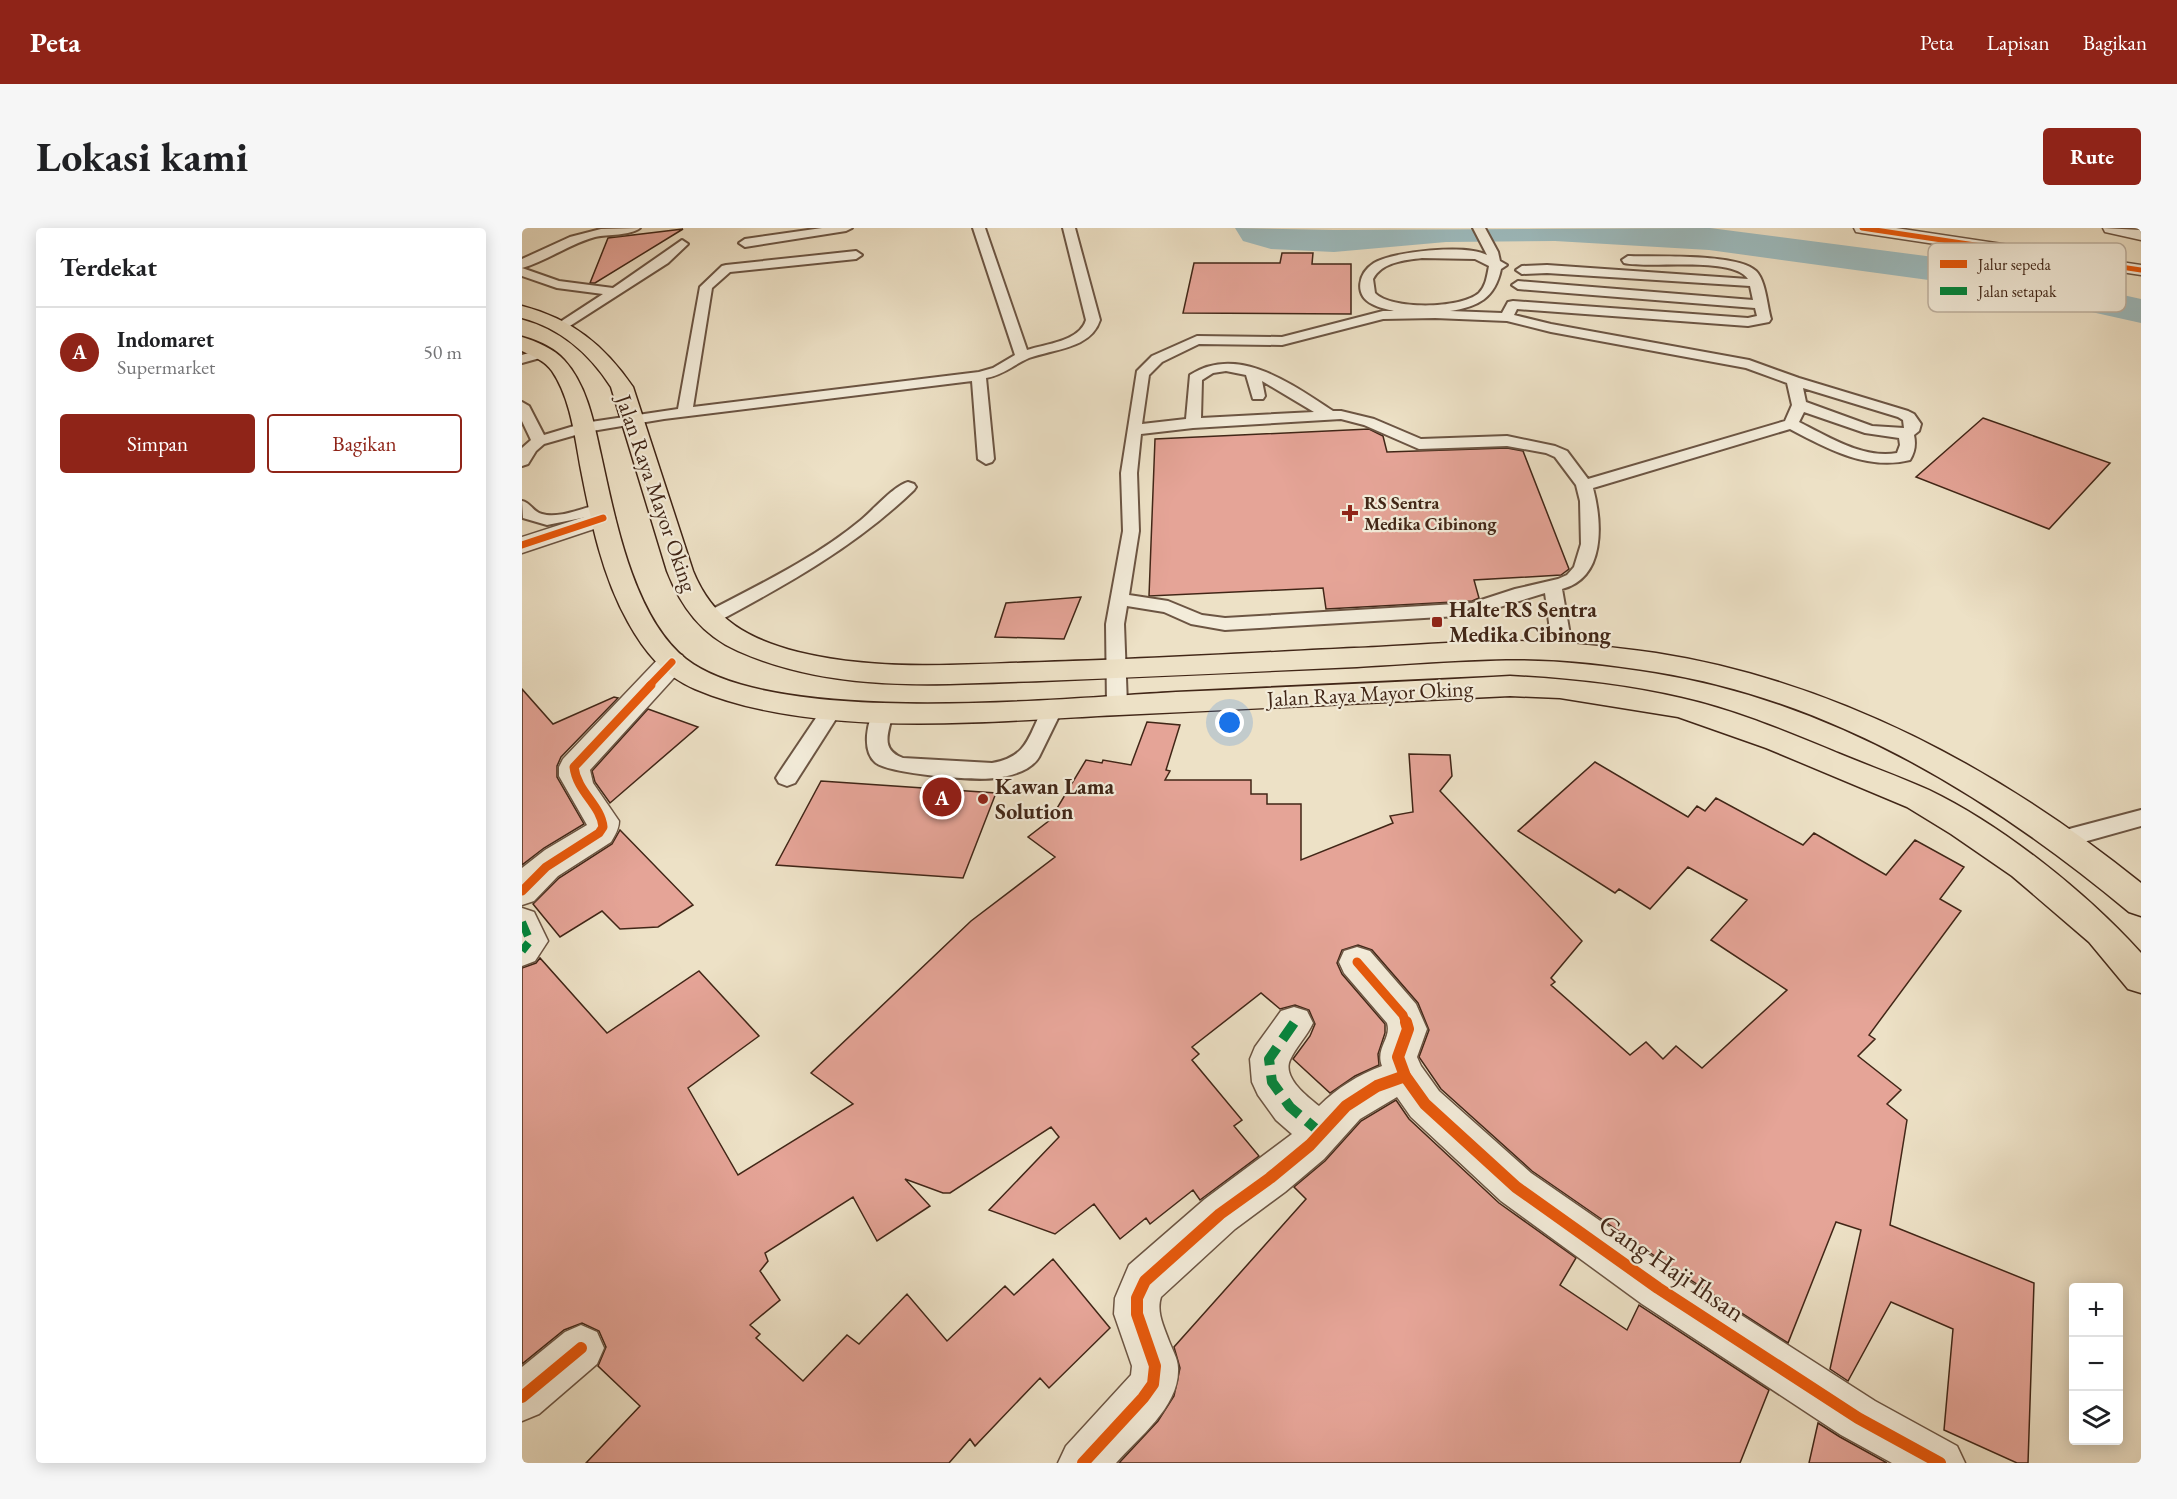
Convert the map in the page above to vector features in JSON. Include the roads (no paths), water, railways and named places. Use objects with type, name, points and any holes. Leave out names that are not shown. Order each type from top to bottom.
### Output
[{"type":"main road","name":"Jalan Raya Mayor Oking","points":[[522,312],[537,315],[562,327],[589,345],[609,365],[622,387],[687,590],[708,619],[726,633],[752,646],[810,664],[860,674],[954,675],[1118,669],[1509,650],[1563,652],[1660,663],[1730,679],[1800,700],[1891,739],[1969,779],[2062,839],[2141,901]]},
{"type":"main road","name":"Jalan Raya Mayor Oking","points":[[529,352],[555,362],[563,373],[584,428],[601,514],[626,589],[647,632],[672,662],[699,679],[724,689],[780,703],[831,711],[1053,708],[1510,686],[1560,688],[1682,708],[1777,740],[1918,799],[1962,825],[2024,867],[2101,932],[2141,978]]},
{"type":"street","points":[[1862,228],[1962,243]]},
{"type":"street","points":[[2111,228],[2141,235]]},
{"type":"street","points":[[2126,268],[2141,270]]},
{"type":"street","points":[[522,545],[601,514]]},
{"type":"street","points":[[522,891],[526,884],[598,833],[603,827],[603,817],[582,791],[574,773],[574,767],[672,662]]},
{"type":"street","points":[[522,922],[530,940],[522,951]]},
{"type":"street","points":[[1083,1463],[1143,1398],[1153,1384],[1155,1365],[1137,1314],[1139,1289],[1145,1281],[1220,1214],[1270,1178],[1321,1133],[1346,1106],[1377,1086],[1405,1076],[1398,1057],[1408,1029],[1403,1015],[1357,962]]},
{"type":"street","points":[[1294,1023],[1269,1059],[1272,1082],[1290,1107],[1321,1133]]},
{"type":"street","name":"Gang Haji Ihsan","points":[[1405,1076],[1425,1104],[1516,1187],[1668,1295],[1858,1418],[1940,1463]]},
{"type":"street","points":[[522,1397],[581,1348]]},
{"type":"lane","points":[[522,264],[574,239],[601,232],[634,228]]},
{"type":"lane","points":[[684,413],[705,291],[711,282],[726,269],[747,237],[846,228]]},
{"type":"lane","points":[[979,228],[1022,356]]},
{"type":"lane","points":[[522,461],[530,448],[539,441],[584,428],[633,419],[979,376],[998,371],[1013,364],[1022,356],[1077,339],[1090,330],[1093,320],[1069,228]]},
{"type":"lane","points":[[1117,705],[1118,669],[1115,624],[1131,531],[1130,473],[1142,374],[1157,359],[1186,344],[1213,339],[1282,341],[1381,309],[1413,309],[1478,300],[1492,284],[1494,259],[1479,228]]},
{"type":"lane","points":[[562,327],[664,260],[682,244]]},
{"type":"lane","points":[[1612,260],[1706,262],[1748,270],[1754,277],[1764,320],[1748,322],[1510,311],[1381,309],[1367,292],[1365,279],[1370,270],[1395,258],[1422,254],[1477,255],[1523,268],[1755,283]]},
{"type":"lane","points":[[726,269],[856,255]]},
{"type":"lane","points":[[1510,311],[1523,268],[1531,260],[1578,258]]},
{"type":"lane","points":[[522,272],[557,284],[615,292]]},
{"type":"lane","points":[[1518,285],[1761,305]]},
{"type":"lane","points":[[1510,311],[1551,328],[1749,364],[1794,381],[1909,417],[1913,423],[1911,431],[1906,433],[1879,432],[1799,405]]},
{"type":"lane","points":[[1193,423],[1195,378],[1200,372],[1213,368],[1252,371],[1264,375],[1329,415]]},
{"type":"lane","points":[[1252,371],[1258,396]]},
{"type":"lane","points":[[979,376],[986,459]]},
{"type":"lane","points":[[1791,424],[1799,405],[1794,381]]},
{"type":"lane","points":[[522,406],[539,441]]},
{"type":"lane","points":[[1119,599],[1168,607],[1198,620],[1225,624],[1474,609],[1521,593],[1553,587],[1573,579],[1587,559],[1590,544],[1589,516],[1584,485],[1561,454],[1540,446],[1508,441],[1419,444],[1369,422],[1341,415],[1193,423],[1134,430]]},
{"type":"lane","points":[[1584,485],[1791,424],[1836,446],[1884,459],[1904,457],[1908,445],[1906,433]]},
{"type":"lane","points":[[708,619],[840,543],[886,510],[908,487]]},
{"type":"lane","points":[[522,506],[527,514],[541,521],[601,514]]},
{"type":"lane","points":[[1553,587],[1563,652]]},
{"type":"lane","points":[[883,712],[877,741],[879,753],[885,759],[902,765],[992,771],[1012,767],[1029,757],[1053,708]]},
{"type":"lane","points":[[787,778],[831,711]]},
{"type":"lane","points":[[2062,839],[2141,818]]},
{"type":"waterway","points":[[1253,228],[1256,233],[1271,238],[1334,241],[1446,231],[1555,230],[1709,239],[1928,268]]},
{"type":"waterway","points":[[2126,308],[2141,311]]},
{"type":"place","name":"RS Sentra Medika Cibinong","points":[[1350,513]]},
{"type":"place","name":"Halte RS Sentra Medika Cibinong","points":[[1437,622]]},
{"type":"place","name":"Indomaret","points":[[942,797]]},
{"type":"place","name":"Kawan Lama Solution","points":[[983,799]]}]
